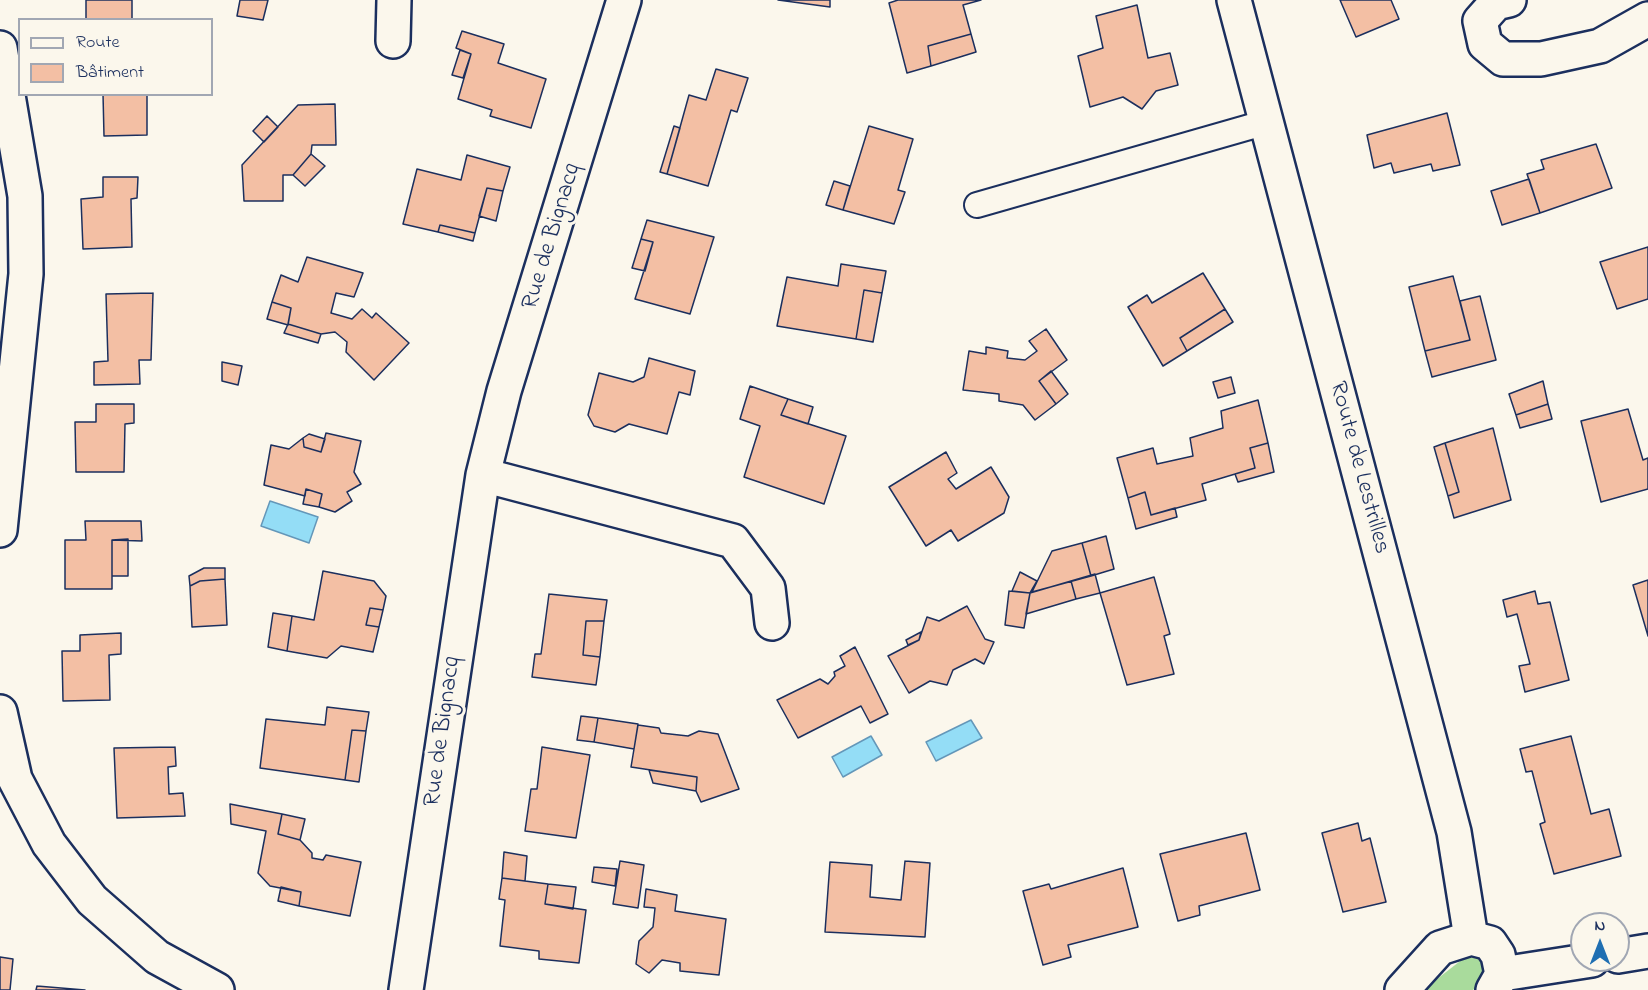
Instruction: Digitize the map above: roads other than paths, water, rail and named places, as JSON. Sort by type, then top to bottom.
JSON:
[{"type":"street","points":[[393,40],[394,0]]},
{"type":"street","name":"Rue de Bignacq","points":[[406,990],[483,475],[504,391],[624,0]]},
{"type":"street","name":"Route de Lestrilles","points":[[1234,0],[1454,832],[1472,938]]},
{"type":"street","points":[[1509,0],[1496,3],[1479,21],[1485,44],[1503,60],[1541,59],[1599,46],[1648,19]]},
{"type":"street","points":[[1630,0],[1648,4]]},
{"type":"street","points":[[0,48],[25,196],[26,274],[0,530]]},
{"type":"street","points":[[483,475],[734,541],[768,588],[772,623]]},
{"type":"street","points":[[0,712],[15,779],[49,844],[84,891],[157,957],[217,990]]},
{"type":"street","points":[[1402,990],[1440,948],[1472,938],[1490,943],[1498,955],[1498,982],[1570,965]]},
{"type":"street","points":[[1630,954],[1648,951]]},
{"type":"lane","points":[[977,205],[1267,122]]},
{"type":"water","points":[[270,501],[318,517],[309,543],[261,526]]},
{"type":"water","points":[[971,720],[982,738],[936,761],[926,742]]},
{"type":"water","points":[[871,736],[882,755],[843,777],[832,757]]}]
